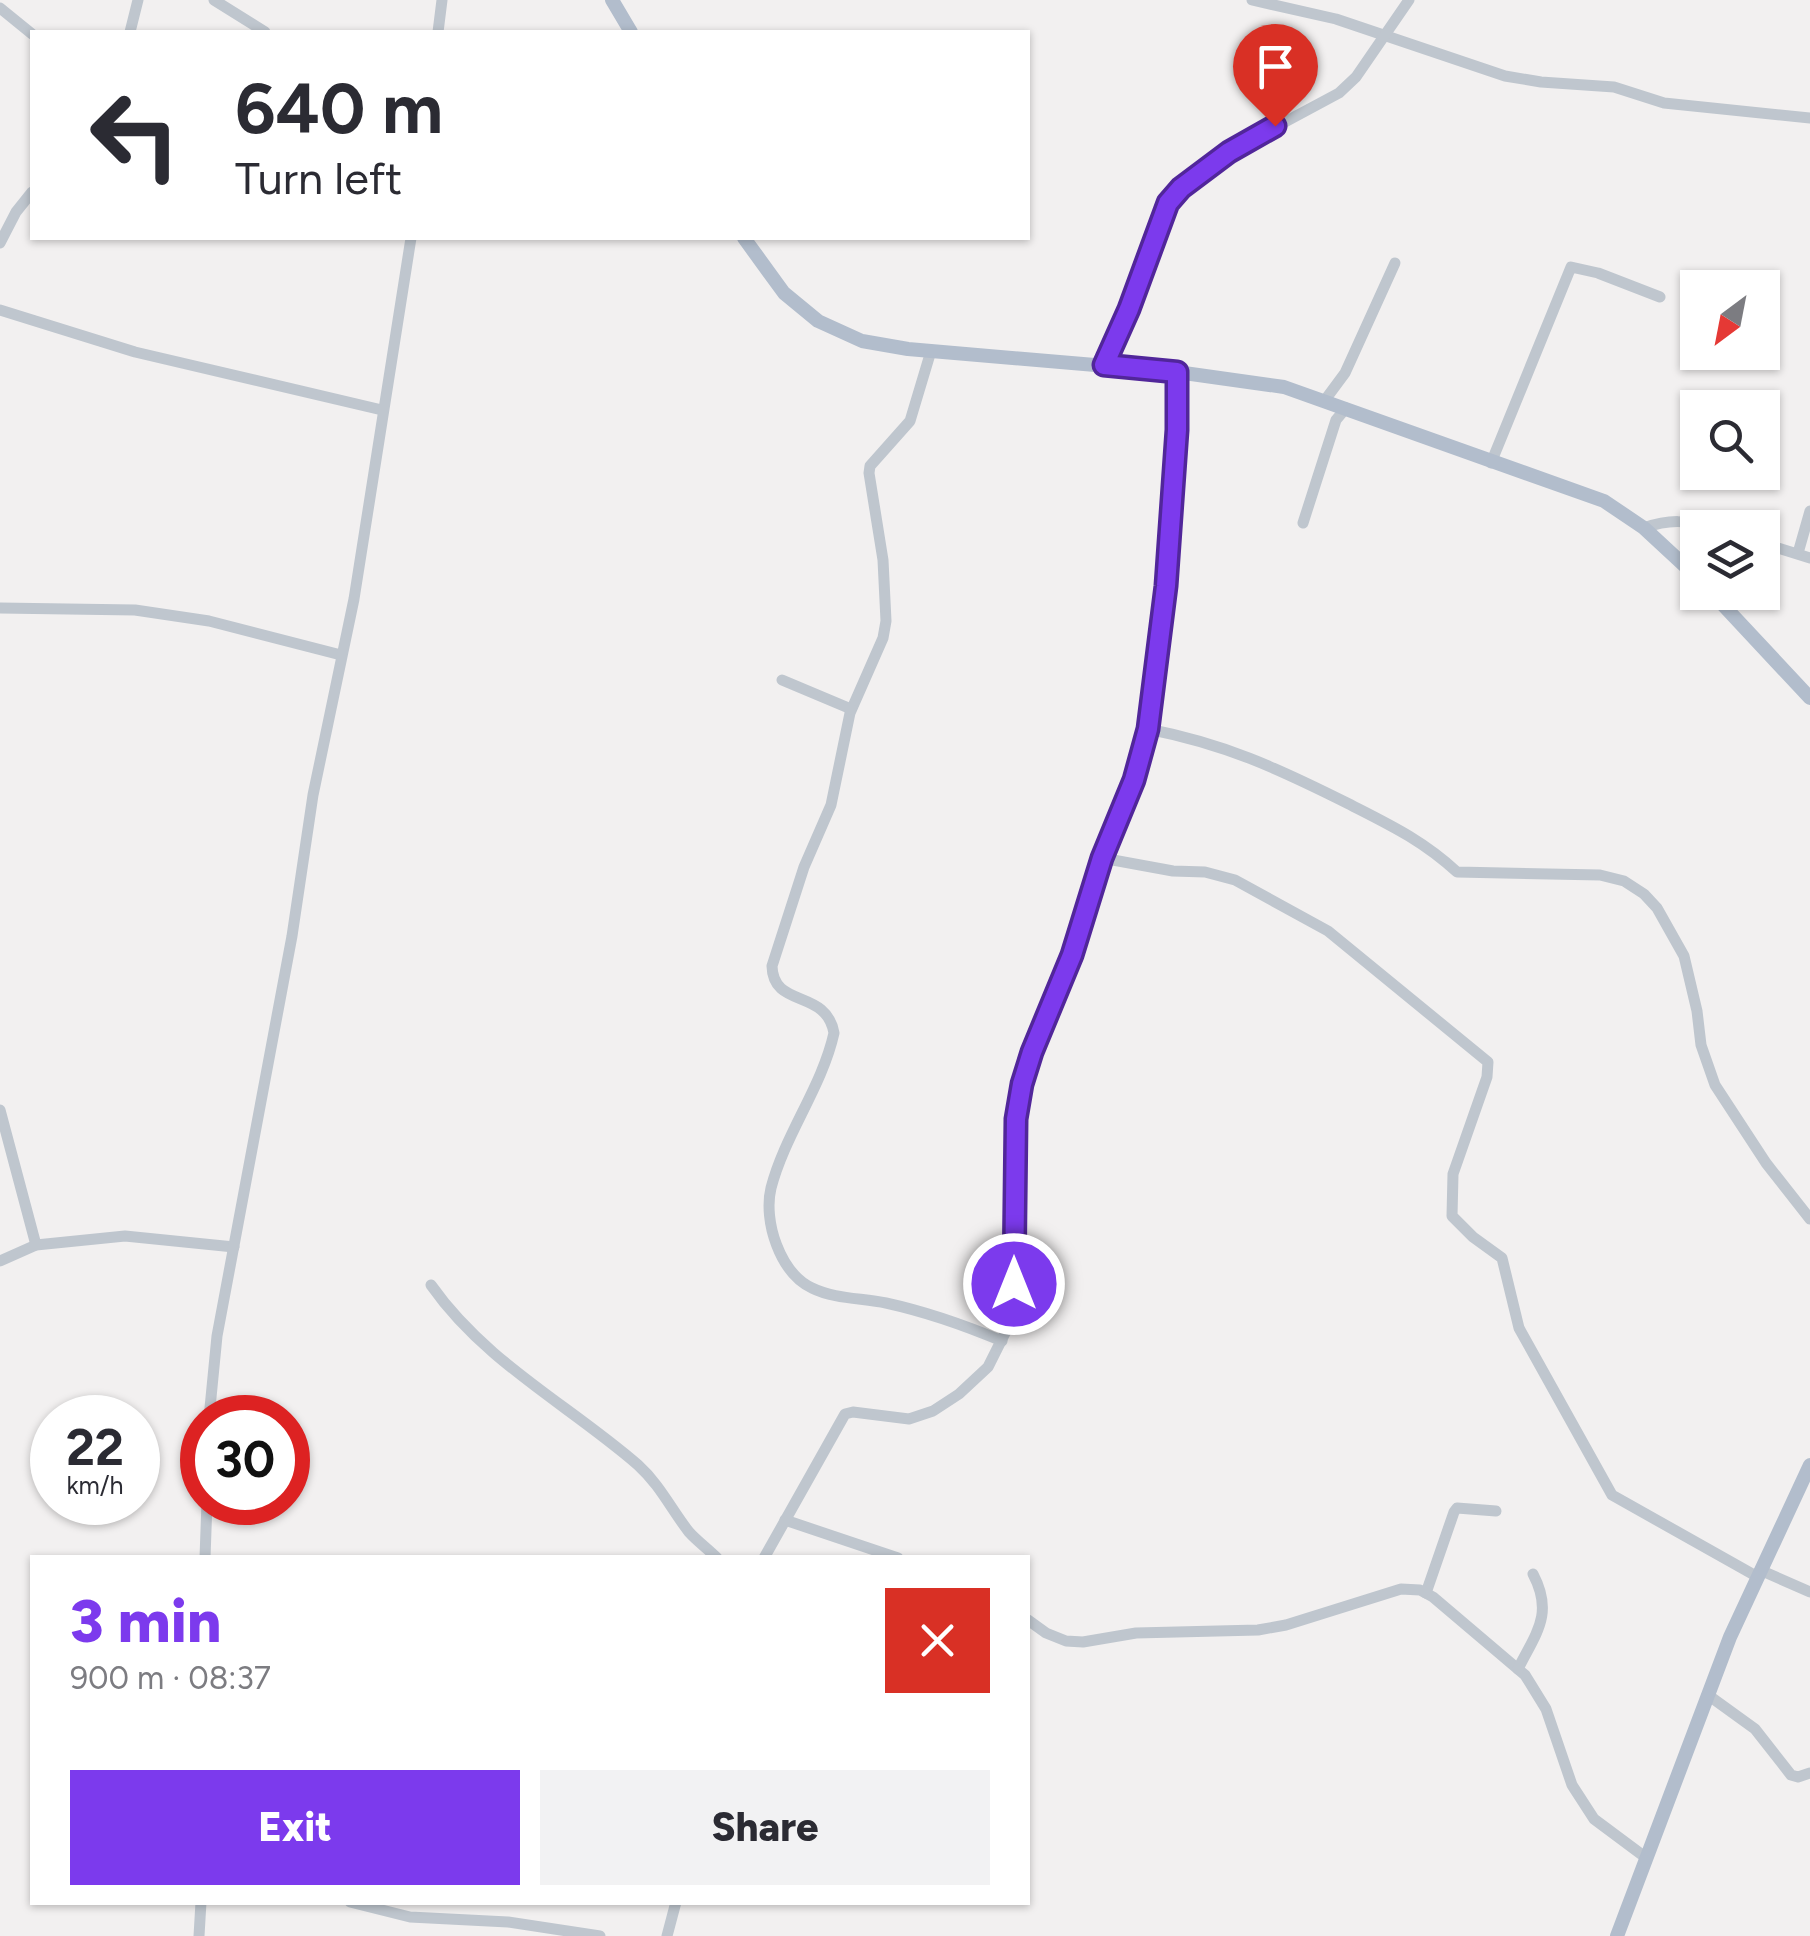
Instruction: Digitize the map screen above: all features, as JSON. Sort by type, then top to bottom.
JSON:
[{"type":"main road","points":[[612,0],[630,30]]},
{"type":"main road","points":[[745,240],[784,293],[818,321],[862,340],[931,351],[1177,372],[1284,387],[1604,501],[1644,528],[1680,561]]},
{"type":"main road","points":[[1729,610],[1810,698]]},
{"type":"main road","points":[[1617,1936],[1708,1695],[1758,1573],[1810,1465]]},
{"type":"street","points":[[130,30],[138,0]]},
{"type":"street","points":[[214,0],[261,30]]},
{"type":"street","points":[[438,30],[442,0]]},
{"type":"street","points":[[1252,0],[1302,10],[1468,64],[1541,82],[1614,87],[1664,104],[1810,118]]},
{"type":"street","points":[[1104,365],[1168,203],[1181,188],[1229,152],[1339,92],[1356,76],[1409,0]]},
{"type":"street","points":[[0,8],[30,32]]},
{"type":"street","points":[[0,243],[30,194]]},
{"type":"street","points":[[212,1395],[214,1357],[292,936],[313,795],[354,599],[411,240]]},
{"type":"street","points":[[1325,400],[1344,373],[1395,263]]},
{"type":"street","points":[[1491,463],[1571,267],[1660,297]]},
{"type":"street","points":[[0,310],[151,356],[382,410]]},
{"type":"street","points":[[931,351],[910,421],[877,456],[869,473],[883,560],[886,621],[874,662],[852,709],[828,816],[804,867],[772,966],[775,982],[781,989],[820,1006],[828,1013],[834,1032],[771,1188],[768,1209],[770,1228],[787,1263],[809,1287],[911,1308],[953,1320],[1002,1341]]},
{"type":"street","points":[[766,1555],[845,1414],[909,1419],[933,1411],[988,1367],[1002,1341],[1014,1284],[1016,1119],[1022,1084],[1072,955],[1148,729],[1166,586],[1177,372]]},
{"type":"street","points":[[1303,522],[1336,420],[1346,408]]},
{"type":"street","points":[[1804,555],[1810,511]]},
{"type":"street","points":[[1644,528],[1666,520],[1680,521]]},
{"type":"street","points":[[0,608],[135,610],[208,621],[342,655]]},
{"type":"street","points":[[782,680],[852,709]]},
{"type":"street","points":[[1148,729],[1189,737],[1271,764],[1426,844],[1457,872],[1600,875],[1624,881],[1644,894],[1657,908],[1684,956],[1698,1012],[1700,1044],[1715,1084],[1774,1174],[1810,1219]]},
{"type":"street","points":[[1102,858],[1235,880],[1328,931],[1483,1057],[1488,1069],[1453,1174],[1452,1216],[1502,1258],[1518,1328],[1612,1495],[1758,1573],[1810,1592]]},
{"type":"street","points":[[0,1110],[36,1245]]},
{"type":"street","points":[[0,1261],[36,1245],[125,1236],[234,1247]]},
{"type":"street","points":[[432,1286],[452,1315],[483,1345],[569,1408],[648,1475],[689,1532],[714,1555]]},
{"type":"street","points":[[1426,1593],[1457,1508],[1496,1511]]},
{"type":"street","points":[[784,1520],[889,1555]]},
{"type":"street","points":[[205,1555],[206,1525]]},
{"type":"street","points":[[1518,1669],[1540,1626],[1545,1604],[1533,1574]]},
{"type":"street","points":[[1030,1622],[1046,1634],[1083,1642],[1136,1634],[1258,1630],[1401,1589],[1426,1593],[1518,1669],[1537,1690],[1572,1785],[1594,1818],[1646,1857]]},
{"type":"street","points":[[1708,1695],[1754,1729],[1791,1775],[1810,1773]]},
{"type":"street","points":[[198,1936],[201,1905]]},
{"type":"street","points":[[361,1905],[410,1918],[508,1922],[600,1936]]},
{"type":"street","points":[[667,1936],[675,1905]]},
{"type":"route","points":[[1014,1284],[1016,1119],[1022,1084],[1072,955],[1102,858],[1134,780],[1148,729],[1166,586],[1176,452],[1177,372],[1104,365],[1168,203],[1181,188],[1229,152],[1275,126]]}]
